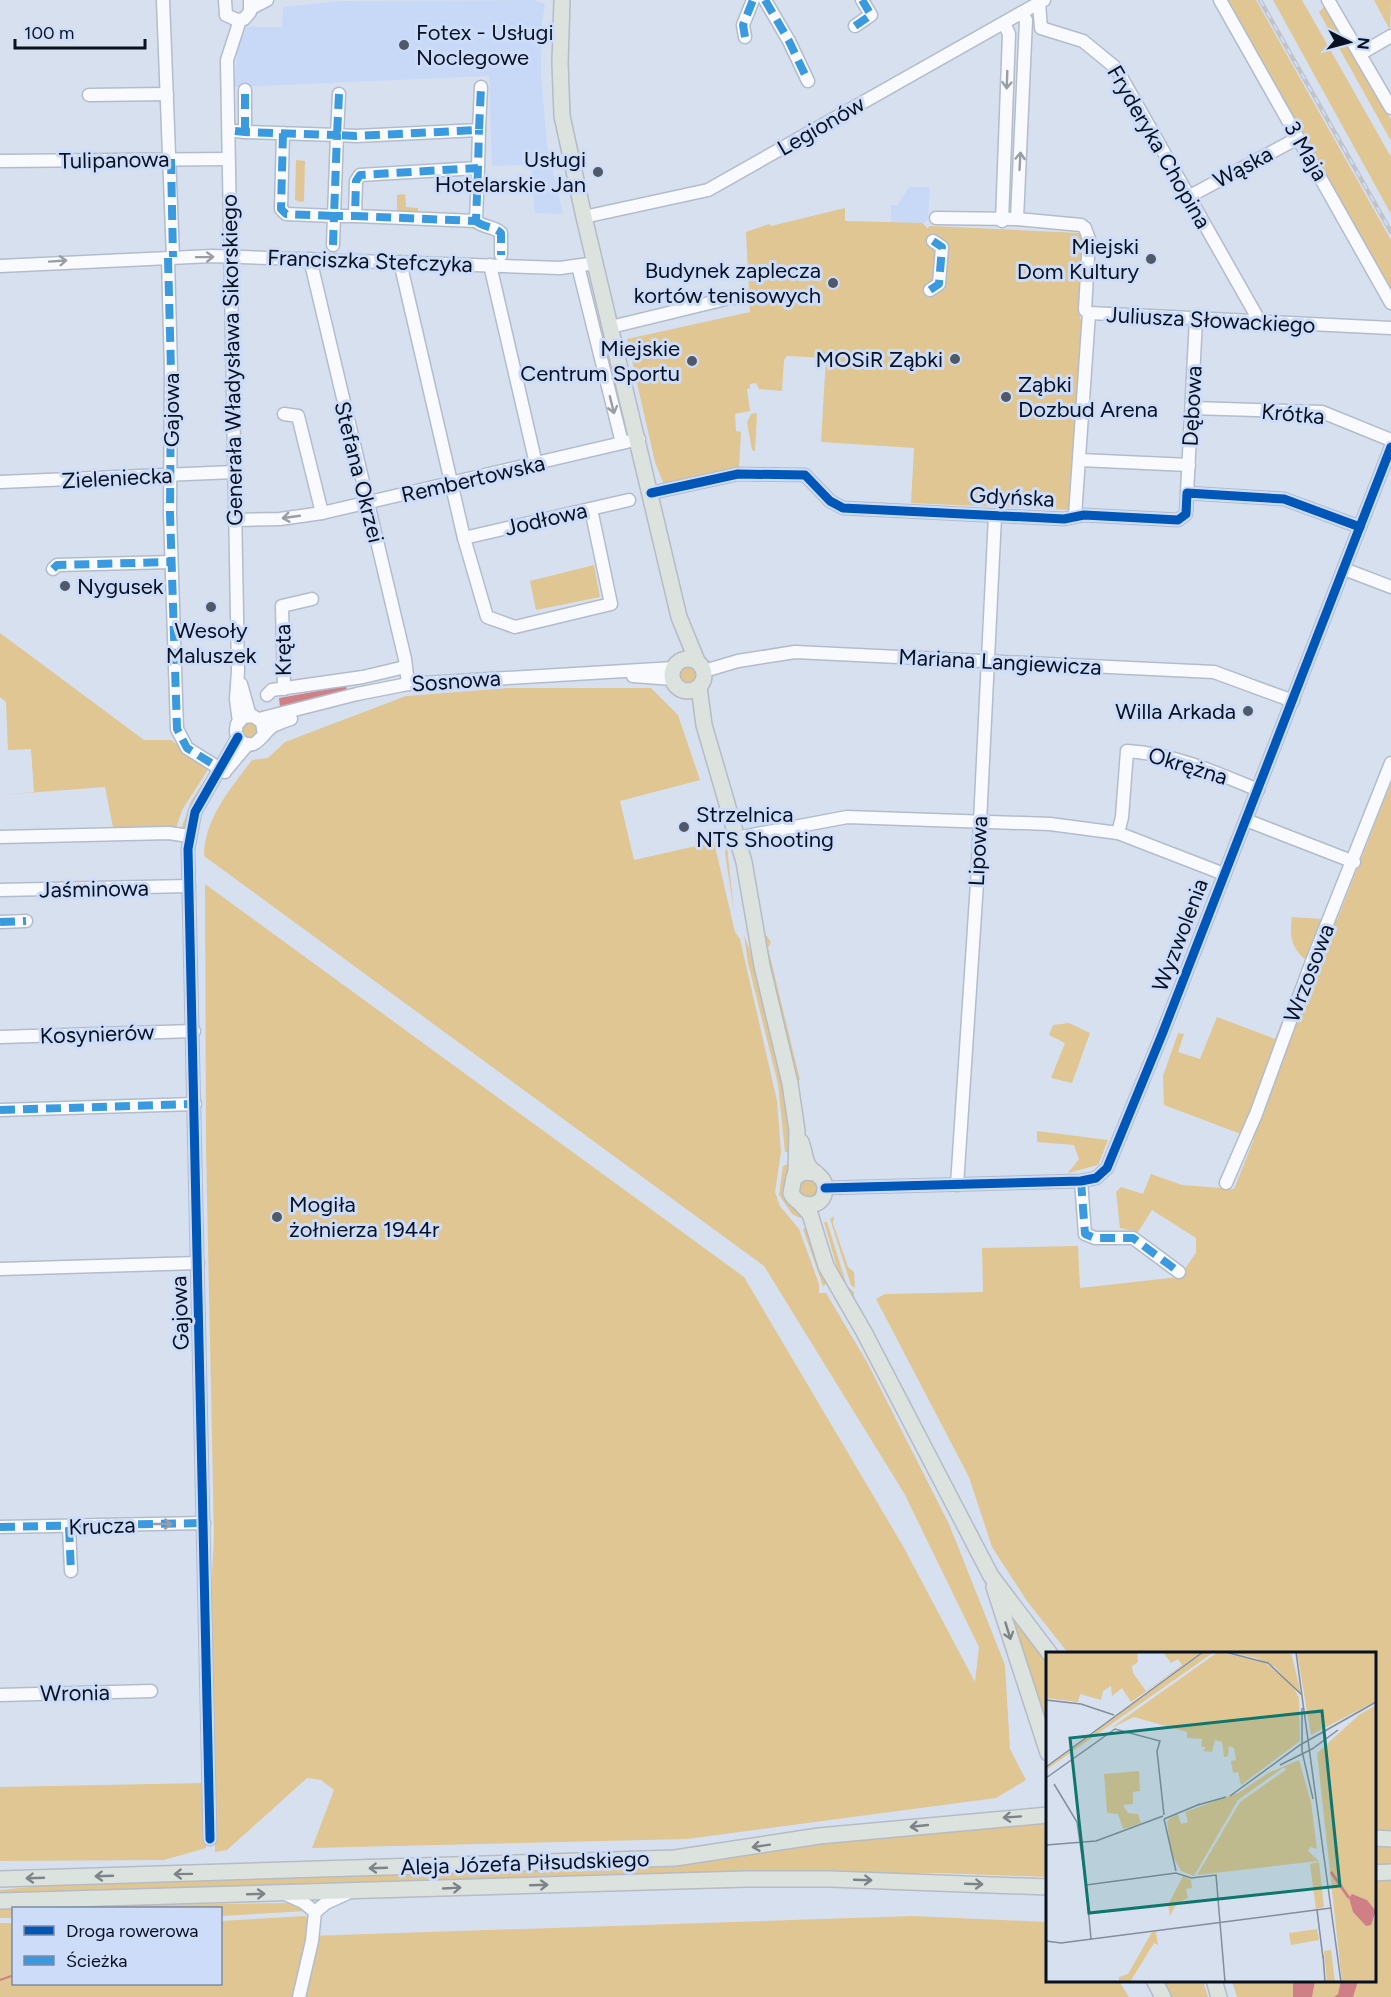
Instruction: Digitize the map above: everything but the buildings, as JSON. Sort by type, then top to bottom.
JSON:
[{"type":"main road","points":[[562,0],[560,63],[562,116],[680,617],[701,666],[703,681],[699,687],[691,691],[677,674]]},
{"type":"main road","points":[[680,617],[677,674],[704,725]]},
{"type":"main road","points":[[677,674],[688,659],[701,666]]},
{"type":"main road","points":[[699,687],[704,725],[736,838],[736,863],[750,932],[762,966],[789,1075],[797,1131],[808,1165],[823,1181],[819,1212],[838,1284]]},
{"type":"main road","points":[[797,1131],[791,1193],[810,1214],[823,1257],[991,1576],[1049,1652]]},
{"type":"main road","points":[[794,1178],[806,1171],[816,1173]]},
{"type":"main road","points":[[801,1204],[810,1205],[822,1195]]},
{"type":"main road","points":[[991,1576],[1046,1750]]},
{"type":"main road","name":"Aleja Józefa Piłsudskiego","points":[[0,1879],[675,1858],[819,1836],[1046,1815]]},
{"type":"main road","points":[[1376,1838],[1391,1839]]},
{"type":"main road","points":[[1376,1873],[1391,1872]]},
{"type":"main road","name":"Aleja Józefa Piłsudskiego","points":[[0,1902],[746,1879],[830,1879],[1046,1888]]},
{"type":"main road","points":[[1155,1982],[1163,1997]]},
{"type":"main road","points":[[1215,1982],[1219,1997]]},
{"type":"street","name":"Gajowa","points":[[164,0],[168,154],[171,159],[171,562],[177,729],[188,748],[222,770]]},
{"type":"street","points":[[224,0],[224,9],[234,18],[248,16],[250,4],[267,0]]},
{"type":"street","points":[[745,37],[743,25],[753,0]]},
{"type":"street","points":[[765,0],[789,41],[808,81]]},
{"type":"street","points":[[855,26],[872,14],[862,0]]},
{"type":"street","name":"3 Maja","points":[[1220,0],[1391,303]]},
{"type":"street","points":[[1328,0],[1391,108]]},
{"type":"street","name":"Legionów","points":[[584,217],[708,190],[1041,2]]},
{"type":"street","name":"Fryderyka Chopina","points":[[1041,2],[1041,28],[1083,41],[1116,68],[1260,322]]},
{"type":"street","points":[[1017,219],[1026,20],[1022,13]]},
{"type":"street","name":"Generała Władysława Sikorskiego","points":[[234,18],[228,50],[228,159],[238,671],[236,699],[249,719]]},
{"type":"street","points":[[1002,221],[1009,34],[1004,23]]},
{"type":"street","points":[[1360,54],[1391,36]]},
{"type":"street","points":[[476,221],[481,87]]},
{"type":"street","points":[[245,90],[240,131],[337,135],[479,130]]},
{"type":"street","points":[[333,244],[339,93]]},
{"type":"street","points":[[89,95],[167,94]]},
{"type":"street","points":[[283,133],[281,209],[286,214],[476,221],[484,227],[496,229],[501,233],[501,255]]},
{"type":"street","name":"Wąska","points":[[1188,197],[1298,138]]},
{"type":"street","name":"Tulipanowa","points":[[0,161],[228,159]]},
{"type":"street","points":[[355,216],[356,181],[360,176],[478,168]]},
{"type":"street","name":"Juliusza Słowackiego","points":[[936,218],[1002,221],[1017,219],[1076,223],[1085,228],[1089,239],[1085,310],[1089,314],[1391,328]]},
{"type":"street","points":[[930,290],[939,284],[942,247],[933,241]]},
{"type":"street","name":"Franciszka Stefczyka","points":[[0,266],[170,257],[490,265],[578,266],[596,263]]},
{"type":"street","name":"Stefana Okrzei","points":[[310,259],[408,684]]},
{"type":"street","points":[[400,262],[451,484],[484,613],[508,626],[515,627],[611,604],[591,509]]},
{"type":"street","points":[[490,265],[536,464]]},
{"type":"street","points":[[578,266],[622,443]]},
{"type":"street","points":[[611,327],[730,298],[750,297]]},
{"type":"street","points":[[1075,516],[1089,314]]},
{"type":"street","name":"Dębowa","points":[[1187,494],[1196,320]]},
{"type":"street","name":"Krótka","points":[[1192,408],[1322,412],[1391,440]]},
{"type":"street","points":[[284,414],[298,416],[322,513]]},
{"type":"street","name":"Rembertowska","points":[[235,520],[280,519],[367,504],[639,439]]},
{"type":"street","name":"Wyzwolenia","points":[[822,1195],[957,1185],[1081,1181],[1096,1178],[1107,1168],[1258,790],[1391,447]]},
{"type":"street","points":[[1080,460],[1189,465]]},
{"type":"street","name":"Zieleniecka","points":[[0,482],[234,472]]},
{"type":"street","name":"Gdyńska","points":[[651,493],[738,474],[805,475],[830,501],[843,508],[1064,519],[1075,516],[1178,519],[1186,514],[1187,494]]},
{"type":"street","points":[[1187,494],[1284,499],[1360,527]]},
{"type":"street","name":"Jodłowa","points":[[464,538],[629,500]]},
{"type":"street","name":"Lipowa","points":[[957,1185],[980,822],[995,516]]},
{"type":"street","points":[[53,569],[57,565],[171,562]]},
{"type":"street","points":[[1344,569],[1391,587]]},
{"type":"street","name":"Kręta","points":[[284,689],[282,606],[312,599]]},
{"type":"street","name":"Mariana Langiewicza","points":[[701,666],[795,652],[1214,672],[1293,701]]},
{"type":"street","name":"Sosnowa","points":[[267,695],[272,690],[405,667]]},
{"type":"street","name":"Sosnowa","points":[[249,719],[408,684],[609,670],[677,674]]},
{"type":"street","name":"Sosnowa","points":[[264,735],[272,727],[324,704]]},
{"type":"street","points":[[249,719],[263,725],[264,735],[258,742],[243,741],[236,728],[249,719]]},
{"type":"street","name":"Gajowa","points":[[210,1839],[189,836],[195,812],[243,741]]},
{"type":"street","name":"Okrężna","points":[[1118,833],[1122,818],[1127,751],[1150,752],[1190,763],[1258,790]]},
{"type":"street","name":"Wrzosowa","points":[[1226,1183],[1256,1114],[1311,964],[1354,862],[1391,763]]},
{"type":"street","points":[[736,838],[847,817],[1060,825],[1118,833],[1224,874]]},
{"type":"street","points":[[1246,820],[1354,862]]},
{"type":"street","points":[[0,837],[169,833],[189,836]]},
{"type":"street","name":"Jaśminowa","points":[[0,890],[189,886]]},
{"type":"street","points":[[0,922],[26,921]]},
{"type":"street","name":"Kosynierów","points":[[0,1037],[194,1031]]},
{"type":"street","points":[[0,1110],[195,1104]]},
{"type":"street","points":[[1081,1181],[1084,1234],[1095,1238],[1133,1238],[1179,1272]]},
{"type":"street","points":[[0,1269],[198,1263]]},
{"type":"street","name":"Krucza","points":[[0,1527],[204,1523]]},
{"type":"street","points":[[69,1527],[71,1571]]},
{"type":"street","name":"Wronia","points":[[0,1695],[151,1691]]},
{"type":"street","points":[[299,1997],[312,1941],[315,1912],[326,1903],[351,1891]]},
{"type":"street","points":[[283,1893],[303,1902],[315,1912]]},
{"type":"shaded area","points":[[534,0],[545,4],[542,22],[541,73],[547,146],[563,214],[535,213],[531,165],[492,166],[489,76],[234,87],[238,45],[247,27],[282,27],[283,7],[342,1]]},
{"type":"shaded area","points":[[1226,0],[1256,0],[1391,240],[1391,292]]},
{"type":"shaded area","points":[[1273,0],[1302,0],[1391,157],[1391,214]]},
{"type":"shaded area","points":[[1374,0],[1391,0],[1390,30]]},
{"type":"shaded area","points":[[1326,5],[1391,120],[1391,141],[1319,12]]},
{"type":"shaded area","points":[[296,160],[305,161],[304,201],[301,202],[295,200]]},
{"type":"shaded area","points":[[909,187],[930,187],[928,220],[919,225],[891,223],[891,205],[898,205]]},
{"type":"shaded area","points":[[405,194],[406,207],[418,208],[418,212],[397,211],[397,195]]},
{"type":"shaded area","name":"MOSiR Ząbki","points":[[845,208],[845,221],[923,223],[927,228],[931,226],[1080,233],[1084,245],[1080,317],[1081,322],[1084,322],[1071,510],[911,503],[914,448],[821,442],[826,358],[787,356],[784,360],[782,391],[759,389],[756,383],[750,384],[750,388],[747,389],[750,411],[735,414],[736,431],[741,432],[739,468],[664,485],[655,462],[627,339],[750,312],[746,232],[769,224],[771,226]]},
{"type":"shaded area","points":[[757,413],[755,451],[752,450],[747,422],[751,414]]},
{"type":"shaded area","points":[[594,565],[600,597],[536,610],[530,581]]},
{"type":"shaded area","points":[[0,633],[144,740],[171,740],[209,768],[182,810],[174,834],[114,832],[105,787],[0,795],[34,792],[31,749],[8,750],[6,702],[0,697]]},
{"type":"shaded area","points":[[688,666],[695,669],[698,676],[695,683],[688,686],[681,683],[678,676],[681,669]]},
{"type":"shaded area","points":[[346,686],[347,690],[280,707],[279,698]]},
{"type":"shaded area","points":[[508,688],[651,688],[678,715],[700,780],[620,801],[634,860],[714,842],[735,932],[740,939],[777,1101],[781,1152],[775,1192],[780,1206],[799,1229],[819,1284],[819,1293],[826,1293],[867,1362],[949,1524],[1005,1665],[1010,1749],[1026,1780],[996,1798],[687,1839],[312,1848],[334,1790],[321,1780],[307,1778],[227,1850],[215,1852],[211,1592],[214,1536],[206,1147],[205,884],[744,1277],[903,1546],[975,1682],[979,1647],[904,1493],[764,1266],[204,856],[209,829],[220,805],[252,760],[268,758],[285,742],[406,696]]},
{"type":"shaded area","points":[[250,722],[258,730],[250,738],[242,730]]},
{"type":"shaded area","points":[[212,770],[191,811],[185,830],[181,830],[191,801]]},
{"type":"shaded area","points":[[1391,783],[1391,1834],[1376,1833],[1376,1652],[1067,1652],[1027,1601],[992,1547],[969,1477],[876,1299],[885,1294],[983,1292],[982,1248],[1078,1246],[1080,1288],[1179,1277],[1196,1253],[1196,1238],[1152,1210],[1138,1232],[1120,1228],[1116,1192],[1121,1187],[1143,1194],[1151,1174],[1182,1185],[1234,1189],[1254,1139],[1164,1105],[1163,1076],[1178,1033],[1184,1034],[1178,1052],[1200,1059],[1217,1017],[1275,1039],[1306,960],[1297,951],[1292,941],[1292,917],[1337,920]]},
{"type":"shaded area","points":[[727,847],[734,912],[725,853]]},
{"type":"shaded area","points":[[744,935],[760,977],[783,1069],[793,1152],[785,1152],[778,1084],[748,963]]},
{"type":"shaded area","points":[[762,936],[767,936],[771,942],[768,948],[800,1080],[797,1081]]},
{"type":"shaded area","points":[[1069,1023],[1090,1033],[1072,1083],[1051,1078],[1065,1043],[1049,1035],[1053,1025]]},
{"type":"shaded area","points":[[1037,1131],[1108,1140],[1098,1165],[1068,1173],[1079,1159],[1074,1145],[1037,1142]]},
{"type":"shaded area","points":[[793,1162],[792,1171],[807,1217],[800,1218],[792,1214],[779,1195],[783,1166]]},
{"type":"shaded area","points":[[808,1178],[815,1181],[818,1188],[815,1195],[808,1198],[801,1195],[798,1188],[801,1181]]},
{"type":"shaded area","points":[[834,1216],[833,1223],[848,1267],[854,1272],[855,1288],[851,1285],[830,1219]]},
{"type":"shaded area","points":[[824,1222],[827,1222],[847,1286],[854,1292],[854,1302],[838,1271]]},
{"type":"shaded area","points":[[810,1226],[828,1283],[823,1286],[803,1229]]},
{"type":"shaded area","points":[[1012,1617],[1046,1662],[1046,1724]]},
{"type":"shaded area","points":[[204,1783],[206,1848],[164,1860],[0,1861],[0,1787]]},
{"type":"shaded area","points":[[1046,1823],[1046,1877],[939,1873],[0,1896],[0,1890],[70,1883],[680,1864],[821,1843]]},
{"type":"shaded area","points":[[1376,1845],[1391,1846],[1391,1866],[1376,1867]]},
{"type":"shaded area","points":[[1391,1876],[1391,1997],[1237,1997],[1232,1982],[1376,1982],[1376,1878]]},
{"type":"shaded area","points":[[287,1903],[295,1904],[306,1911],[222,1916],[222,1907],[12,1907],[12,1918],[0,1918],[0,1907]]},
{"type":"shaded area","points":[[305,1916],[309,1919],[309,1936],[913,1916],[1046,1922],[1046,1982],[1120,1982],[1129,1997],[0,1997],[0,1923],[12,1923],[12,1985],[222,1985],[222,1921]]},
{"type":"shaded area","points":[[1161,1982],[1203,1982],[1208,1997],[1169,1997]]},
{"type":"shaded area","points":[[1293,1982],[1315,1982],[1312,1997],[1293,1997]]},
{"type":"shaded area","points":[[1341,1982],[1358,1982],[1353,1997],[1334,1997],[1338,1994]]},
{"type":"waterway","points":[[0,1980],[12,1976]]},
{"type":"railway","points":[[1260,0],[1391,232]]},
{"type":"marked path","points":[[745,37],[743,25],[753,0]]},
{"type":"marked path","points":[[765,0],[789,41],[808,81]]},
{"type":"marked path","points":[[855,26],[871,15],[862,0]]},
{"type":"marked path","points":[[339,94],[337,135],[479,130],[481,87]]},
{"type":"marked path","points":[[245,90],[245,132]]},
{"type":"marked path","points":[[478,168],[476,221],[355,216],[356,181],[360,175],[478,168],[479,130]]},
{"type":"marked path","points":[[235,131],[337,135],[334,216],[286,214],[281,209],[283,133]]},
{"type":"marked path","points":[[171,159],[173,257]]},
{"type":"marked path","points":[[333,245],[334,216],[355,216]]},
{"type":"marked path","points":[[476,221],[501,233],[501,255]]},
{"type":"marked path","points":[[930,290],[939,284],[942,247],[933,241]]},
{"type":"marked path","points":[[168,258],[171,371],[170,513],[177,729],[187,748],[224,771]]},
{"type":"marked path","points":[[53,569],[57,565],[171,562]]},
{"type":"marked path","points":[[0,922],[26,921]]},
{"type":"marked path","points":[[0,1110],[195,1104]]},
{"type":"marked path","points":[[1081,1181],[1085,1234],[1095,1238],[1133,1238],[1179,1272]]},
{"type":"marked path","points":[[0,1527],[204,1523]]},
{"type":"marked path","points":[[69,1527],[71,1571]]},
{"type":"cycle path","points":[[825,1188],[1081,1181],[1096,1178],[1107,1168],[1163,1032],[1391,447]]},
{"type":"cycle path","points":[[651,493],[738,474],[805,475],[830,501],[843,508],[1064,519],[1084,515],[1178,520],[1186,514],[1187,493],[1284,499],[1360,527]]},
{"type":"cycle path","points":[[210,1839],[188,849],[195,812],[238,737]]},
{"type":"place","name":"Fotex - Usługi Noclegowe","points":[[404,45]]},
{"type":"place","name":"Usługi Hotelarskie Jan","points":[[598,172]]},
{"type":"place","name":"Miejski Dom Kultury","points":[[1151,259]]},
{"type":"place","name":"Budynek zaplecza kortów tenisowych","points":[[833,283]]},
{"type":"place","name":"MOSiR Ząbki","points":[[955,359]]},
{"type":"place","name":"Miejskie Centrum Sportu","points":[[692,361]]},
{"type":"place","name":"Ząbki Dozbud Arena","points":[[1006,397]]},
{"type":"place","name":"Nygusek","points":[[65,586]]},
{"type":"place","name":"Wesoły Maluszek","points":[[211,607]]},
{"type":"place","name":"Willa Arkada","points":[[1248,711]]},
{"type":"place","name":"Strzelnica NTS Shooting","points":[[684,827]]},
{"type":"place","name":"Mogiła żołnierza 1944r","points":[[277,1217]]}]
